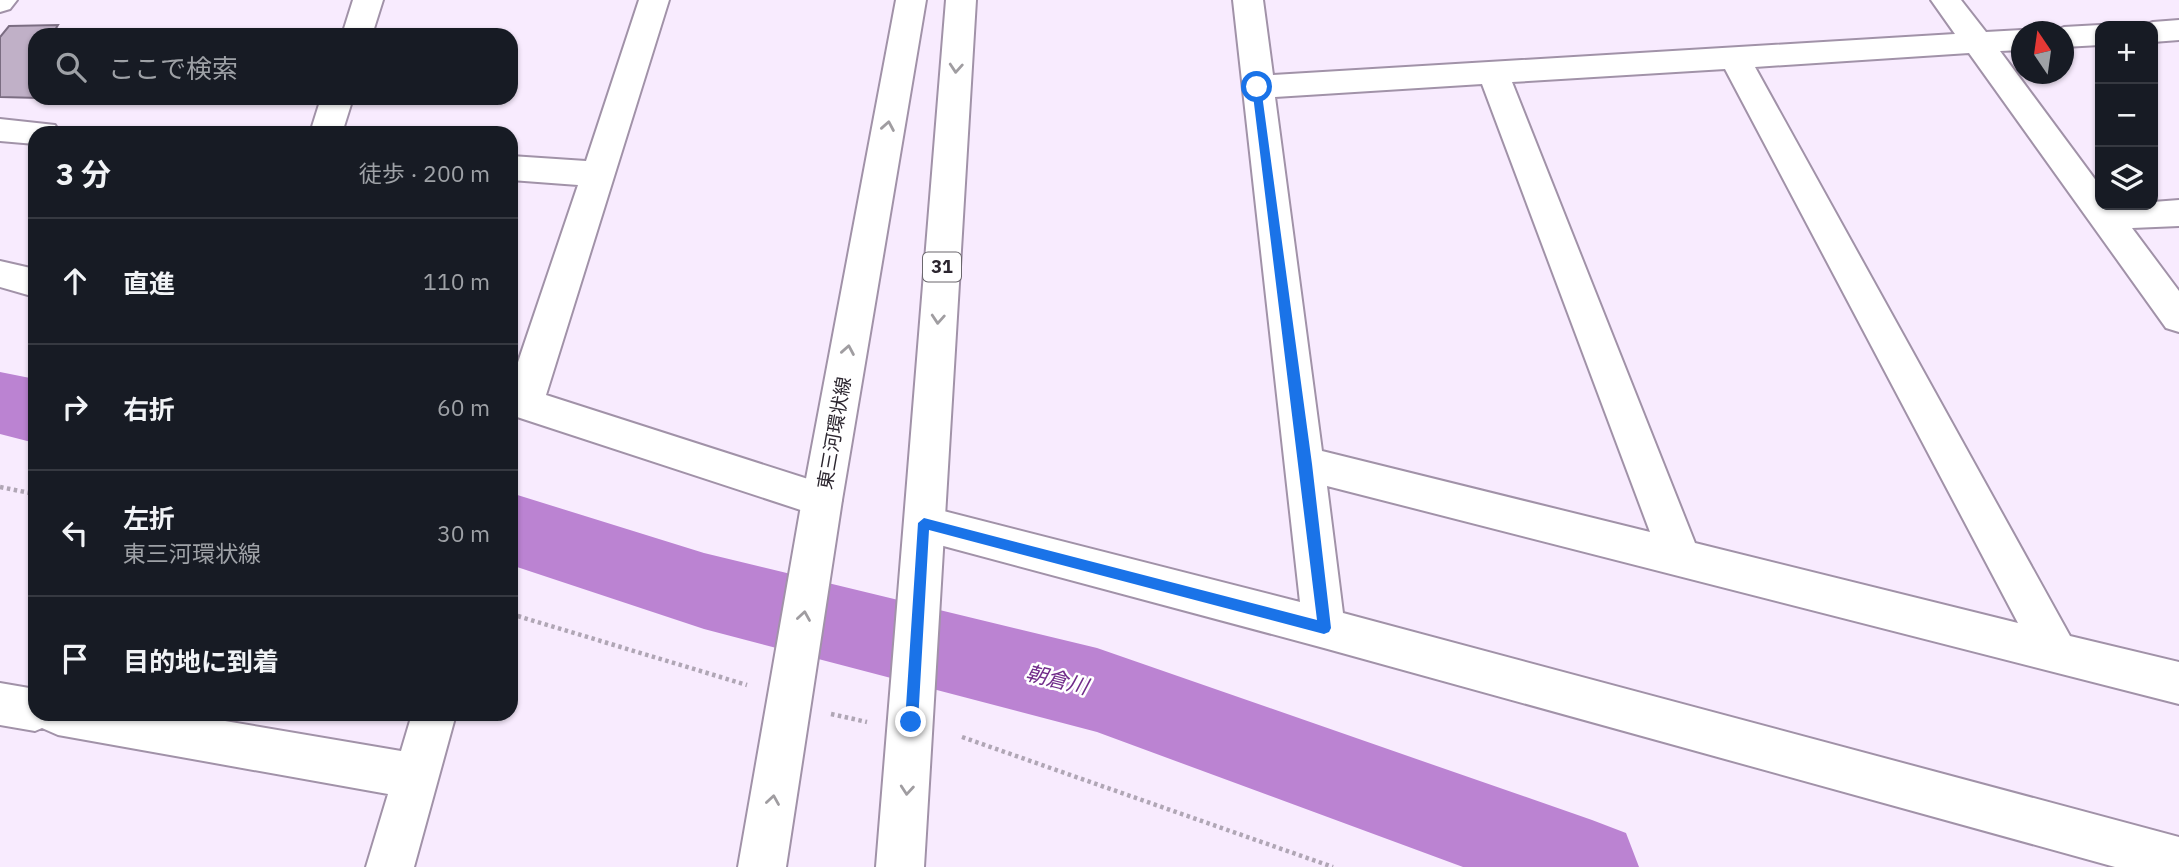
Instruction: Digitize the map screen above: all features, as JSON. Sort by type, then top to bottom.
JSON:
[{"type":"street","points":[[359,28],[368,0]]},
{"type":"street","points":[[654,0],[599,174],[518,400],[821,507]]},
{"type":"street","name":"東三河環状線","points":[[762,867],[788,694],[911,0]]},
{"type":"street","name":"31","points":[[900,867],[891,722],[923,529],[961,0]]},
{"type":"street","points":[[1248,0],[1324,628]]},
{"type":"street","points":[[1946,0],[2179,318]]},
{"type":"street","points":[[2158,32],[2179,30]]},
{"type":"street","points":[[2074,36],[2095,35]]},
{"type":"street","points":[[1257,87],[2011,40]]},
{"type":"street","points":[[1734,56],[2057,653]]},
{"type":"street","points":[[1493,72],[1681,559]]},
{"type":"street","points":[[328,126],[335,105]]},
{"type":"street","points":[[0,130],[28,132]]},
{"type":"street","points":[[518,168],[599,174]]},
{"type":"street","points":[[2105,217],[2179,213]]},
{"type":"street","points":[[0,274],[28,281]]},
{"type":"street","points":[[1306,464],[2179,683]]},
{"type":"street","points":[[923,529],[1324,628],[2179,861]]},
{"type":"street","points":[[0,704],[28,709]]},
{"type":"street","points":[[99,721],[417,776]]},
{"type":"street","points":[[390,867],[432,721]]},
{"type":"path","points":[[0,487],[28,493]]},
{"type":"path","points":[[518,616],[891,722]]},
{"type":"path","points":[[962,737],[1333,867]]},
{"type":"building","points":[[58,25],[56,28],[28,28],[28,98],[0,97],[0,37],[9,26]]},
{"type":"waterway","name":"朝倉川","points":[[0,403],[28,409]]},
{"type":"waterway","name":"朝倉川","points":[[518,531],[704,591],[1097,690],[1592,867]]},
{"type":"route","points":[[911,722],[924,523],[1324,628],[1306,464],[1257,87]]}]
